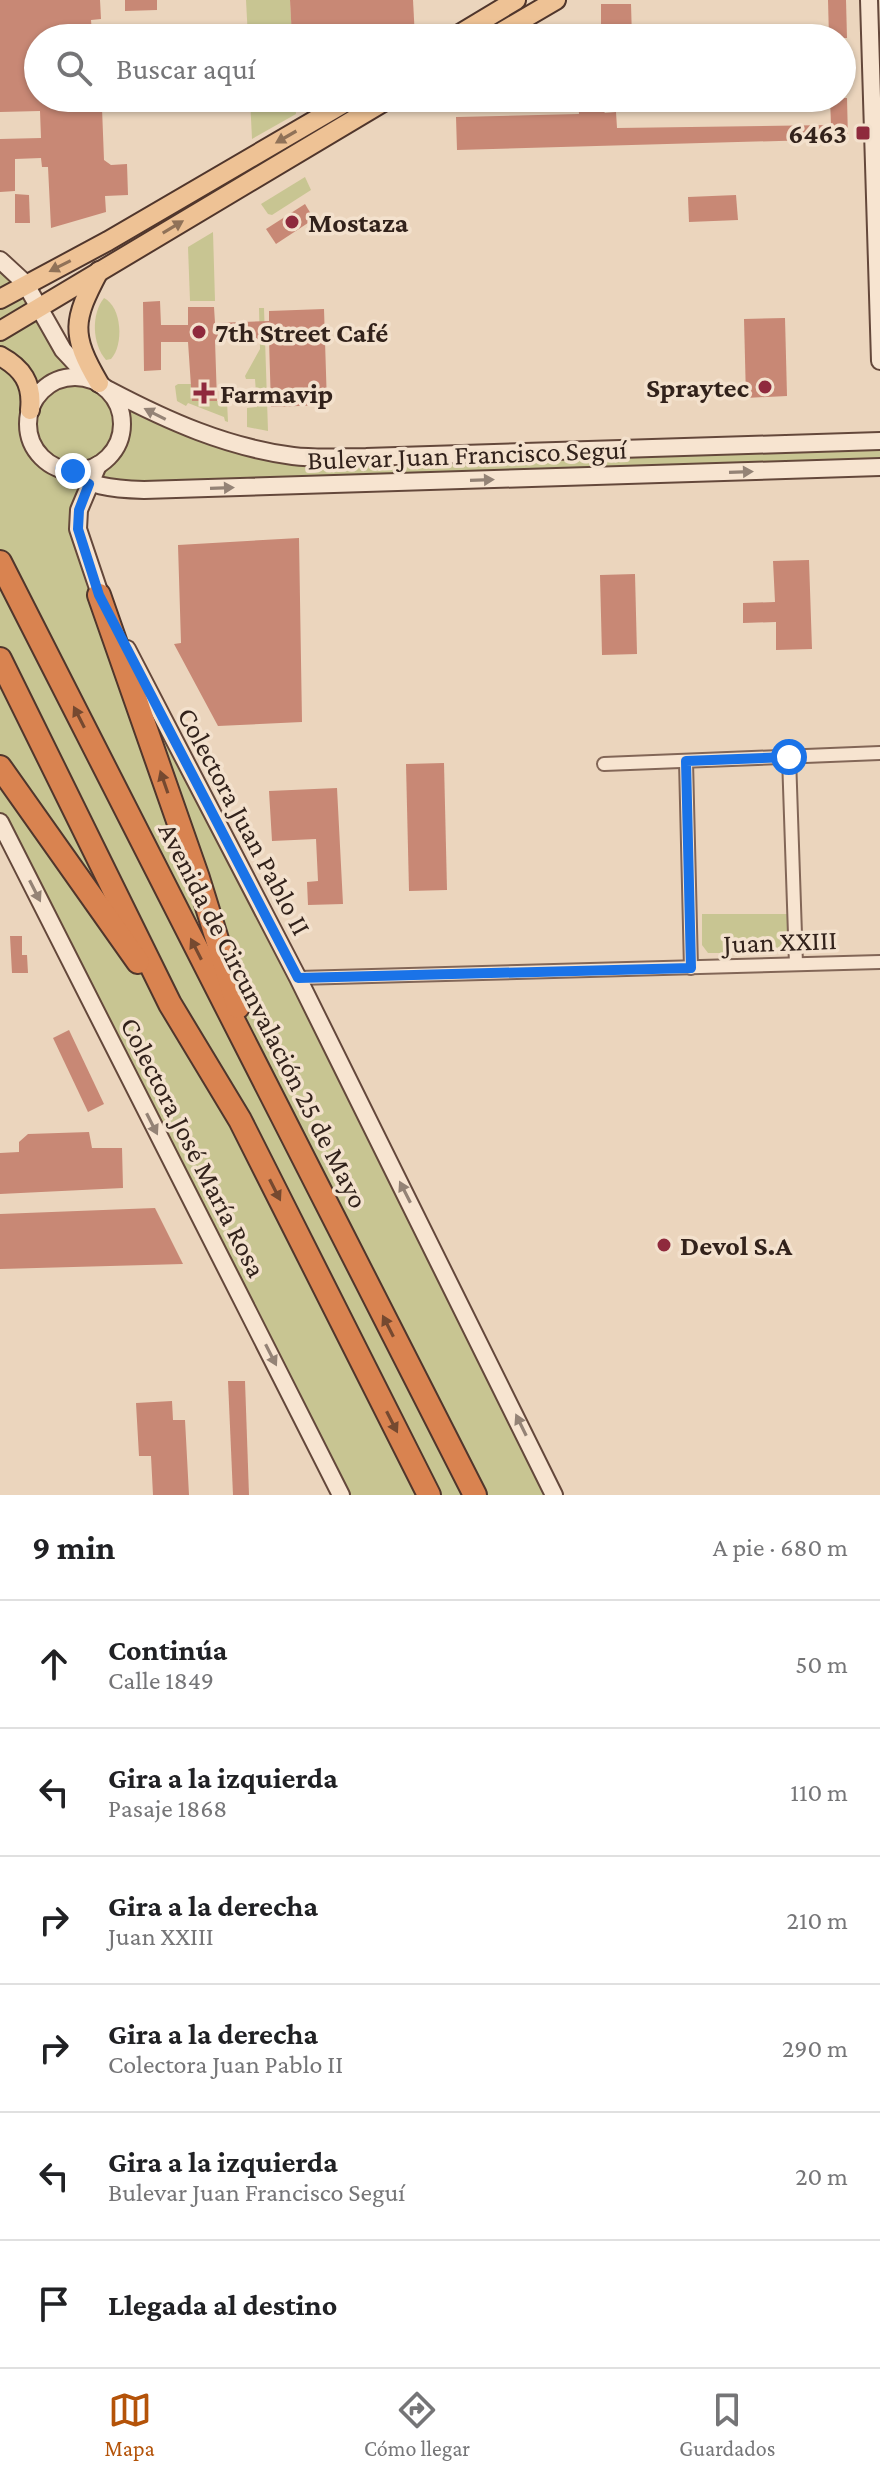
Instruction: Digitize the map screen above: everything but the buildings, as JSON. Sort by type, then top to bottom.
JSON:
[{"type":"highway","name":"Avenida de Circunvalación 25 de Mayo","points":[[0,562],[475,1495]]},
{"type":"highway","points":[[99,595],[198,878],[257,1069]]},
{"type":"highway","points":[[0,659],[170,1004],[240,1120],[429,1495]]},
{"type":"highway","points":[[0,767],[170,1004]]},
{"type":"main road","points":[[476,24],[516,0]]},
{"type":"main road","points":[[515,24],[556,0]]},
{"type":"main road","points":[[869,0],[876,148],[880,361]]},
{"type":"main road","points":[[0,299],[108,241],[329,112]]},
{"type":"main road","points":[[0,331],[366,112]]},
{"type":"main road","points":[[0,260],[25,283],[63,350],[120,408],[122,429],[114,450],[98,465],[86,470],[60,469],[49,464],[33,445],[28,422],[31,393],[28,382],[16,365],[0,356]]},
{"type":"main road","points":[[99,271],[83,304],[77,339],[99,384]]},
{"type":"main road","points":[[30,410],[34,400],[49,384],[69,377],[99,384]]},
{"type":"main road","name":"Bulevar Juan Francisco Seguí","points":[[99,384],[167,420],[208,436],[296,457],[880,441]]},
{"type":"main road","name":"Colectora Juan Pablo II","points":[[98,465],[79,510],[78,529],[99,595],[298,978],[554,1495]]},
{"type":"main road","name":"Bulevar Juan Francisco Seguí","points":[[60,469],[105,489],[144,490],[880,467]]},
{"type":"main road","name":"Colectora José María Rosa","points":[[0,822],[341,1495]]},
{"type":"street","points":[[604,764],[880,753]]},
{"type":"street","points":[[789,757],[796,964]]},
{"type":"street","points":[[686,761],[691,968]]},
{"type":"street","name":"Juan XXIII","points":[[298,978],[880,962]]},
{"type":"shaded area","points":[[246,0],[290,0],[291,24],[247,24]]},
{"type":"shaded area","points":[[251,112],[296,112],[296,114],[252,139]]},
{"type":"shaded area","points":[[305,177],[311,190],[272,215],[268,214],[261,204]]},
{"type":"shaded area","points":[[213,232],[215,301],[190,301],[188,247]]},
{"type":"shaded area","points":[[0,260],[77,367],[167,420],[296,457],[880,441],[880,467],[89,484],[79,510],[99,596],[554,1495],[341,1495],[0,822]]},
{"type":"shaded area","points":[[104,298],[115,309],[119,327],[115,353],[106,360],[98,346],[95,329],[97,312]]},
{"type":"shaded area","points":[[259,308],[264,308],[268,431],[247,427],[247,408],[257,407],[255,379],[246,379],[245,376],[260,349]]},
{"type":"shaded area","points":[[191,384],[192,401],[227,401],[228,422],[224,417],[177,401],[175,386]]},
{"type":"shaded area","points":[[702,914],[788,914],[789,943],[778,953],[708,953],[702,945]]},
{"type":"place","name":"6463","points":[[863,133]]},
{"type":"place","name":"Mostaza","points":[[292,222]]},
{"type":"place","name":"7th Street Café","points":[[199,332]]},
{"type":"place","name":"Spraytec","points":[[765,387]]},
{"type":"place","name":"Farmavip","points":[[204,393]]},
{"type":"place","name":"Devol S.A","points":[[664,1245]]},
{"type":"route","points":[[73,471],[60,469],[89,484],[79,510],[78,529],[99,595],[298,978],[691,968],[686,761],[789,757]]}]
